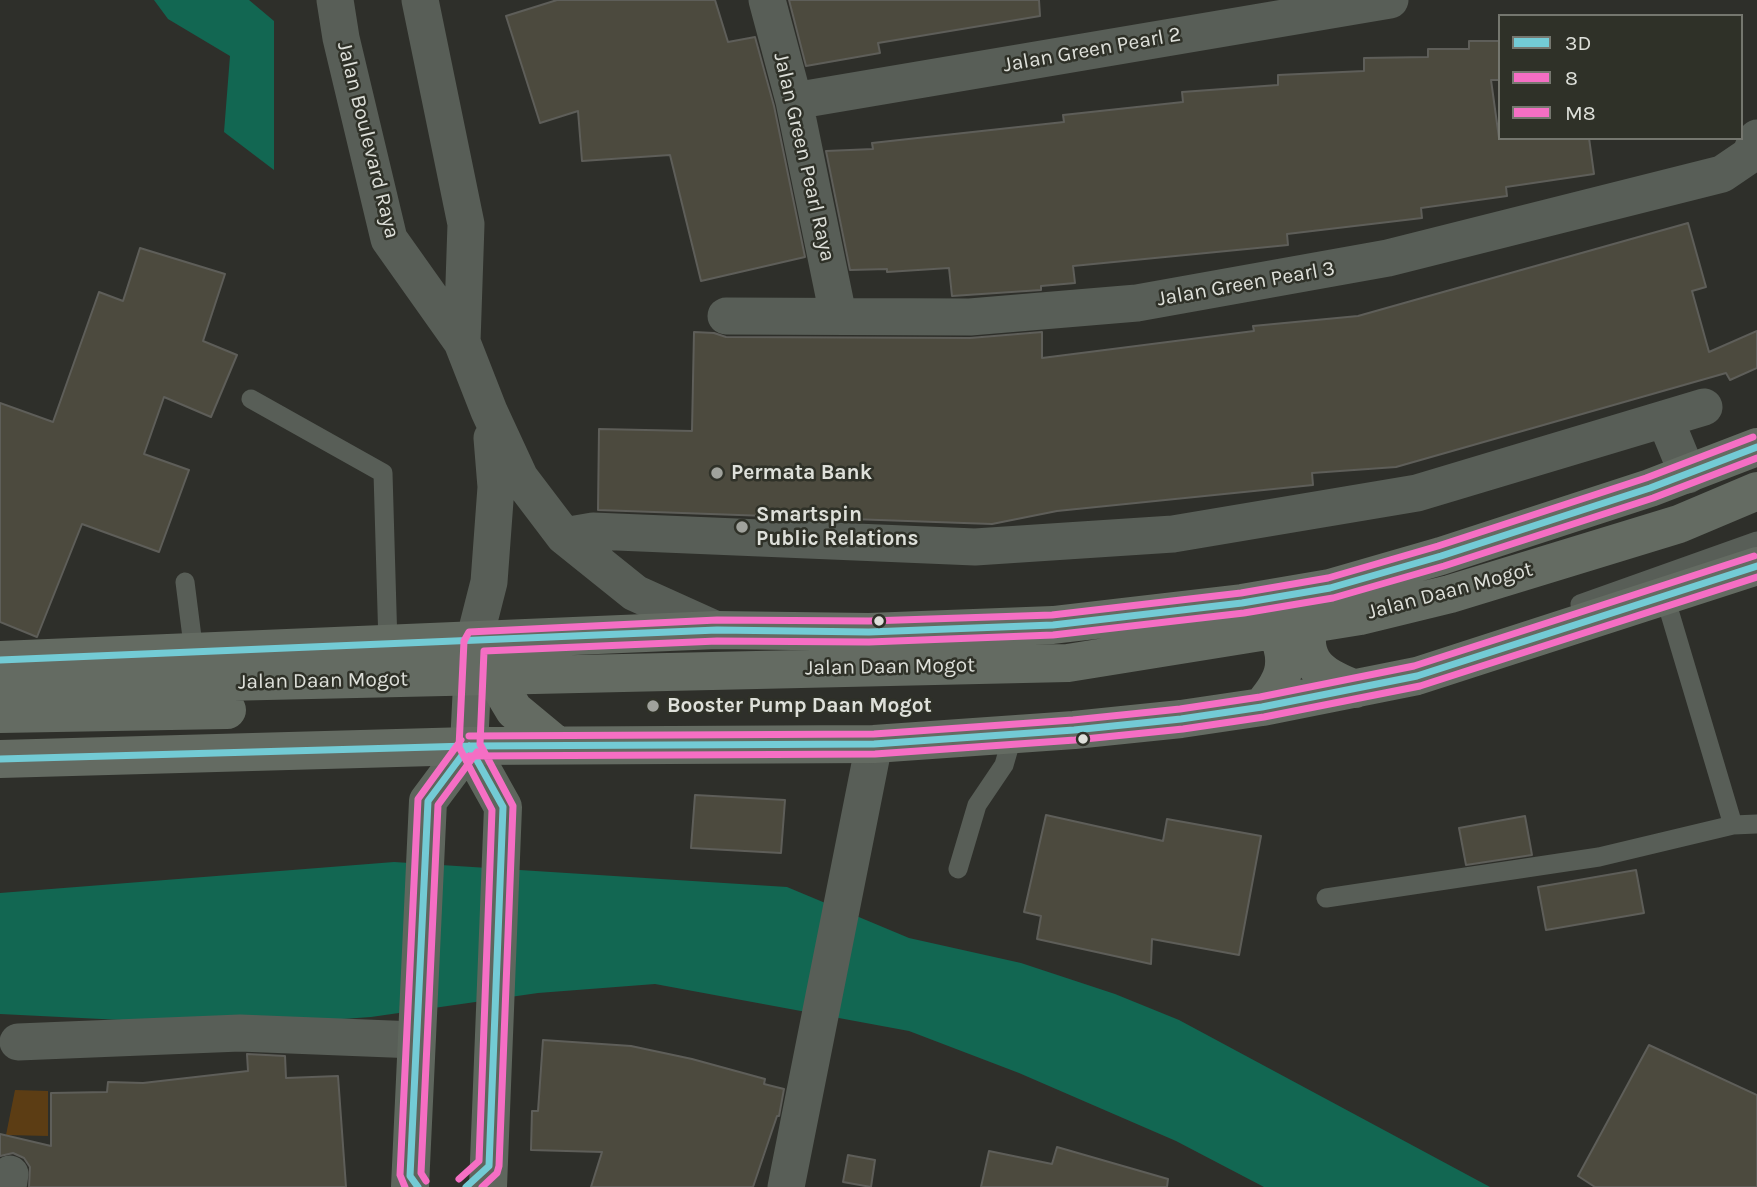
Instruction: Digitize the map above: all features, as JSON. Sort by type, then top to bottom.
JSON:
[{"type":"highway","name":"Jalan Daan Mogot","points":[[0,660],[717,630],[869,632],[1053,625],[1242,603],[1331,588],[1441,556],[1688,475],[1757,447]]},
{"type":"highway","name":"Jalan Daan Mogot","points":[[0,687],[1068,663],[1360,616],[1437,597],[1679,524],[1757,491]]},
{"type":"highway","name":"Jalan Daan Mogot","points":[[0,714],[107,713],[1069,683],[1354,643],[1474,611],[1695,543],[1757,517]]},
{"type":"highway","points":[[0,759],[555,744],[874,744],[1181,719],[1262,707],[1418,676],[1757,566]]},
{"type":"highway","points":[[1331,588],[1316,605],[1310,617],[1307,636],[1309,650],[1313,662],[1323,671],[1335,681],[1355,689]]},
{"type":"highway","points":[[1242,603],[1265,618],[1280,636],[1283,648],[1284,665],[1279,683],[1262,707]]},
{"type":"highway","points":[[474,641],[501,692],[514,710],[555,744]]},
{"type":"main road","points":[[474,641],[469,746],[503,807],[494,1030],[481,1180]]},
{"type":"main road","points":[[413,1183],[416,1032],[428,801],[469,746]]},
{"type":"street","name":"Jalan Boulevard Raya","points":[[335,0],[347,64],[389,239],[462,342],[489,411],[520,478],[564,536],[635,593],[717,630]]},
{"type":"street","name":"Jalan Boulevard Raya","points":[[421,0],[466,223],[462,342]]},
{"type":"street","name":"Jalan Green Pearl Raya","points":[[766,0],[794,101],[838,315]]},
{"type":"street","name":"Jalan Green Pearl 2","points":[[794,101],[1390,0]]},
{"type":"street","name":"Jalan Green Pearl 3","points":[[726,316],[970,317],[1150,301],[1388,258],[1722,174],[1753,147]]},
{"type":"street","points":[[564,536],[593,531],[975,547],[1173,534],[1417,493],[1704,407]]},
{"type":"street","name":"Jalan Boulevard Raya","points":[[474,641],[489,582],[495,501],[489,411]]},
{"type":"street","points":[[1665,419],[1688,475]]},
{"type":"street","points":[[786,1187],[874,744]]},
{"type":"street","points":[[18,1042],[240,1033],[416,1032]]},
{"type":"lane","points":[[251,399],[383,473],[389,606],[388,645]]},
{"type":"lane","points":[[1486,655],[1556,612],[1757,541]]},
{"type":"lane","points":[[185,582],[194,653]]},
{"type":"lane","points":[[1665,597],[1733,825]]},
{"type":"lane","points":[[958,869],[977,805],[1004,765],[1013,734]]},
{"type":"lane","points":[[1326,898],[1599,857],[1733,825],[1757,824]]},
{"type":"shaded area","points":[[154,0],[249,0],[274,21],[274,170],[224,132],[230,56],[168,19]]},
{"type":"shaded area","points":[[394,862],[787,887],[909,938],[1021,963],[1115,994],[1179,1020],[1490,1187],[1264,1187],[1176,1141],[1019,1073],[909,1031],[655,984],[538,993],[371,1017],[243,1026],[0,1014],[0,893]]},
{"type":"shaded area","points":[[15,1090],[48,1091],[48,1136],[6,1135]]},
{"type":"building","points":[[557,0],[715,0],[728,42],[755,37],[774,106],[805,257],[701,281],[670,155],[582,161],[578,111],[540,123],[506,16]]},
{"type":"building","points":[[789,0],[1039,0],[1040,16],[878,43],[880,53],[806,66]]},
{"type":"building","points":[[1469,41],[1498,41],[1498,80],[1491,80],[1498,140],[1589,140],[1594,174],[1506,187],[1507,196],[1421,208],[1422,218],[1287,234],[1288,245],[1073,266],[1075,283],[1041,286],[1041,290],[952,296],[949,268],[887,272],[887,269],[850,270],[826,151],[873,149],[872,143],[1064,122],[1063,115],[1183,102],[1182,92],[1278,85],[1278,75],[1364,71],[1364,58],[1428,57],[1428,49],[1469,49]]},
{"type":"building","points":[[1688,223],[1706,287],[1692,291],[1709,352],[1757,331],[1757,368],[1730,380],[1726,373],[1396,467],[1312,473],[1313,485],[1057,511],[992,524],[598,510],[599,429],[692,431],[694,332],[726,337],[970,338],[1042,332],[1042,358],[1254,331],[1253,326],[1358,316]]},
{"type":"building","points":[[140,248],[225,274],[203,341],[237,355],[211,417],[164,397],[144,454],[189,470],[159,552],[82,524],[37,637],[0,622],[0,403],[53,422],[99,292],[123,301]]},
{"type":"building","points":[[695,795],[785,800],[781,853],[691,848]]},
{"type":"building","points":[[1046,815],[1163,841],[1167,819],[1261,836],[1239,955],[1152,939],[1151,964],[1037,939],[1041,916],[1024,912]]},
{"type":"building","points":[[1525,816],[1532,855],[1466,865],[1459,828]]},
{"type":"building","points":[[1636,870],[1644,913],[1546,930],[1538,887]]},
{"type":"building","points":[[543,1040],[631,1046],[765,1079],[764,1084],[784,1089],[779,1116],[753,1187],[591,1187],[602,1152],[531,1150],[532,1111],[538,1111]]},
{"type":"building","points":[[1649,1045],[1757,1095],[1757,1187],[1595,1187],[1578,1176]]},
{"type":"building","points":[[247,1054],[285,1056],[286,1078],[338,1076],[346,1187],[29,1187],[30,1167],[24,1158],[13,1153],[0,1156],[0,1134],[51,1146],[51,1093],[107,1092],[108,1082],[143,1083],[248,1071]]},
{"type":"building","points":[[1057,1147],[1168,1179],[1167,1187],[981,1187],[989,1151],[1052,1164]]},
{"type":"building","points":[[848,1155],[875,1160],[871,1187],[843,1182]]},
{"type":"transit line","name":"M8","points":[[459,1179],[479,1161],[492,810],[459,747],[464,641],[469,632],[717,620],[869,621],[1052,615],[1241,593],[1328,578],[1438,546],[1646,478],[1753,437]]},
{"type":"transit line","name":"3D","points":[[0,660],[717,630],[869,632],[1053,625],[1242,603],[1330,588],[1441,556],[1650,488],[1757,447]]},
{"type":"transit line","name":"8","points":[[482,1187],[497,1173],[499,1166],[513,806],[480,744],[484,651],[717,641],[869,642],[1053,635],[1244,613],[1333,598],[1444,566],[1653,498],[1757,458]]},
{"type":"transit line","name":"M8","points":[[469,736],[874,734],[1073,720],[1180,709],[1260,697],[1414,666],[1754,556]]},
{"type":"transit line","name":"3D","points":[[0,759],[469,746],[874,744],[1074,730],[1181,719],[1262,707],[1417,676],[1757,566]]},
{"type":"transit line","name":"8","points":[[469,756],[875,754],[1075,740],[1183,729],[1264,717],[1420,686],[1757,577]]},
{"type":"transit line","name":"M8","points":[[405,1187],[400,1175],[418,799],[461,740]]},
{"type":"transit line","name":"3D","points":[[418,1187],[410,1176],[428,801],[469,746]]},
{"type":"transit line","name":"3D","points":[[466,1187],[489,1166],[503,807],[469,746]]},
{"type":"transit line","name":"8","points":[[426,1181],[421,1173],[438,805],[477,752]]},
{"type":"place","name":"Permata Bank","points":[[717,473]]},
{"type":"place","name":"Smartspin Public Relations","points":[[742,527]]},
{"type":"place","name":"Booster Pump Daan Mogot","points":[[653,706]]}]
